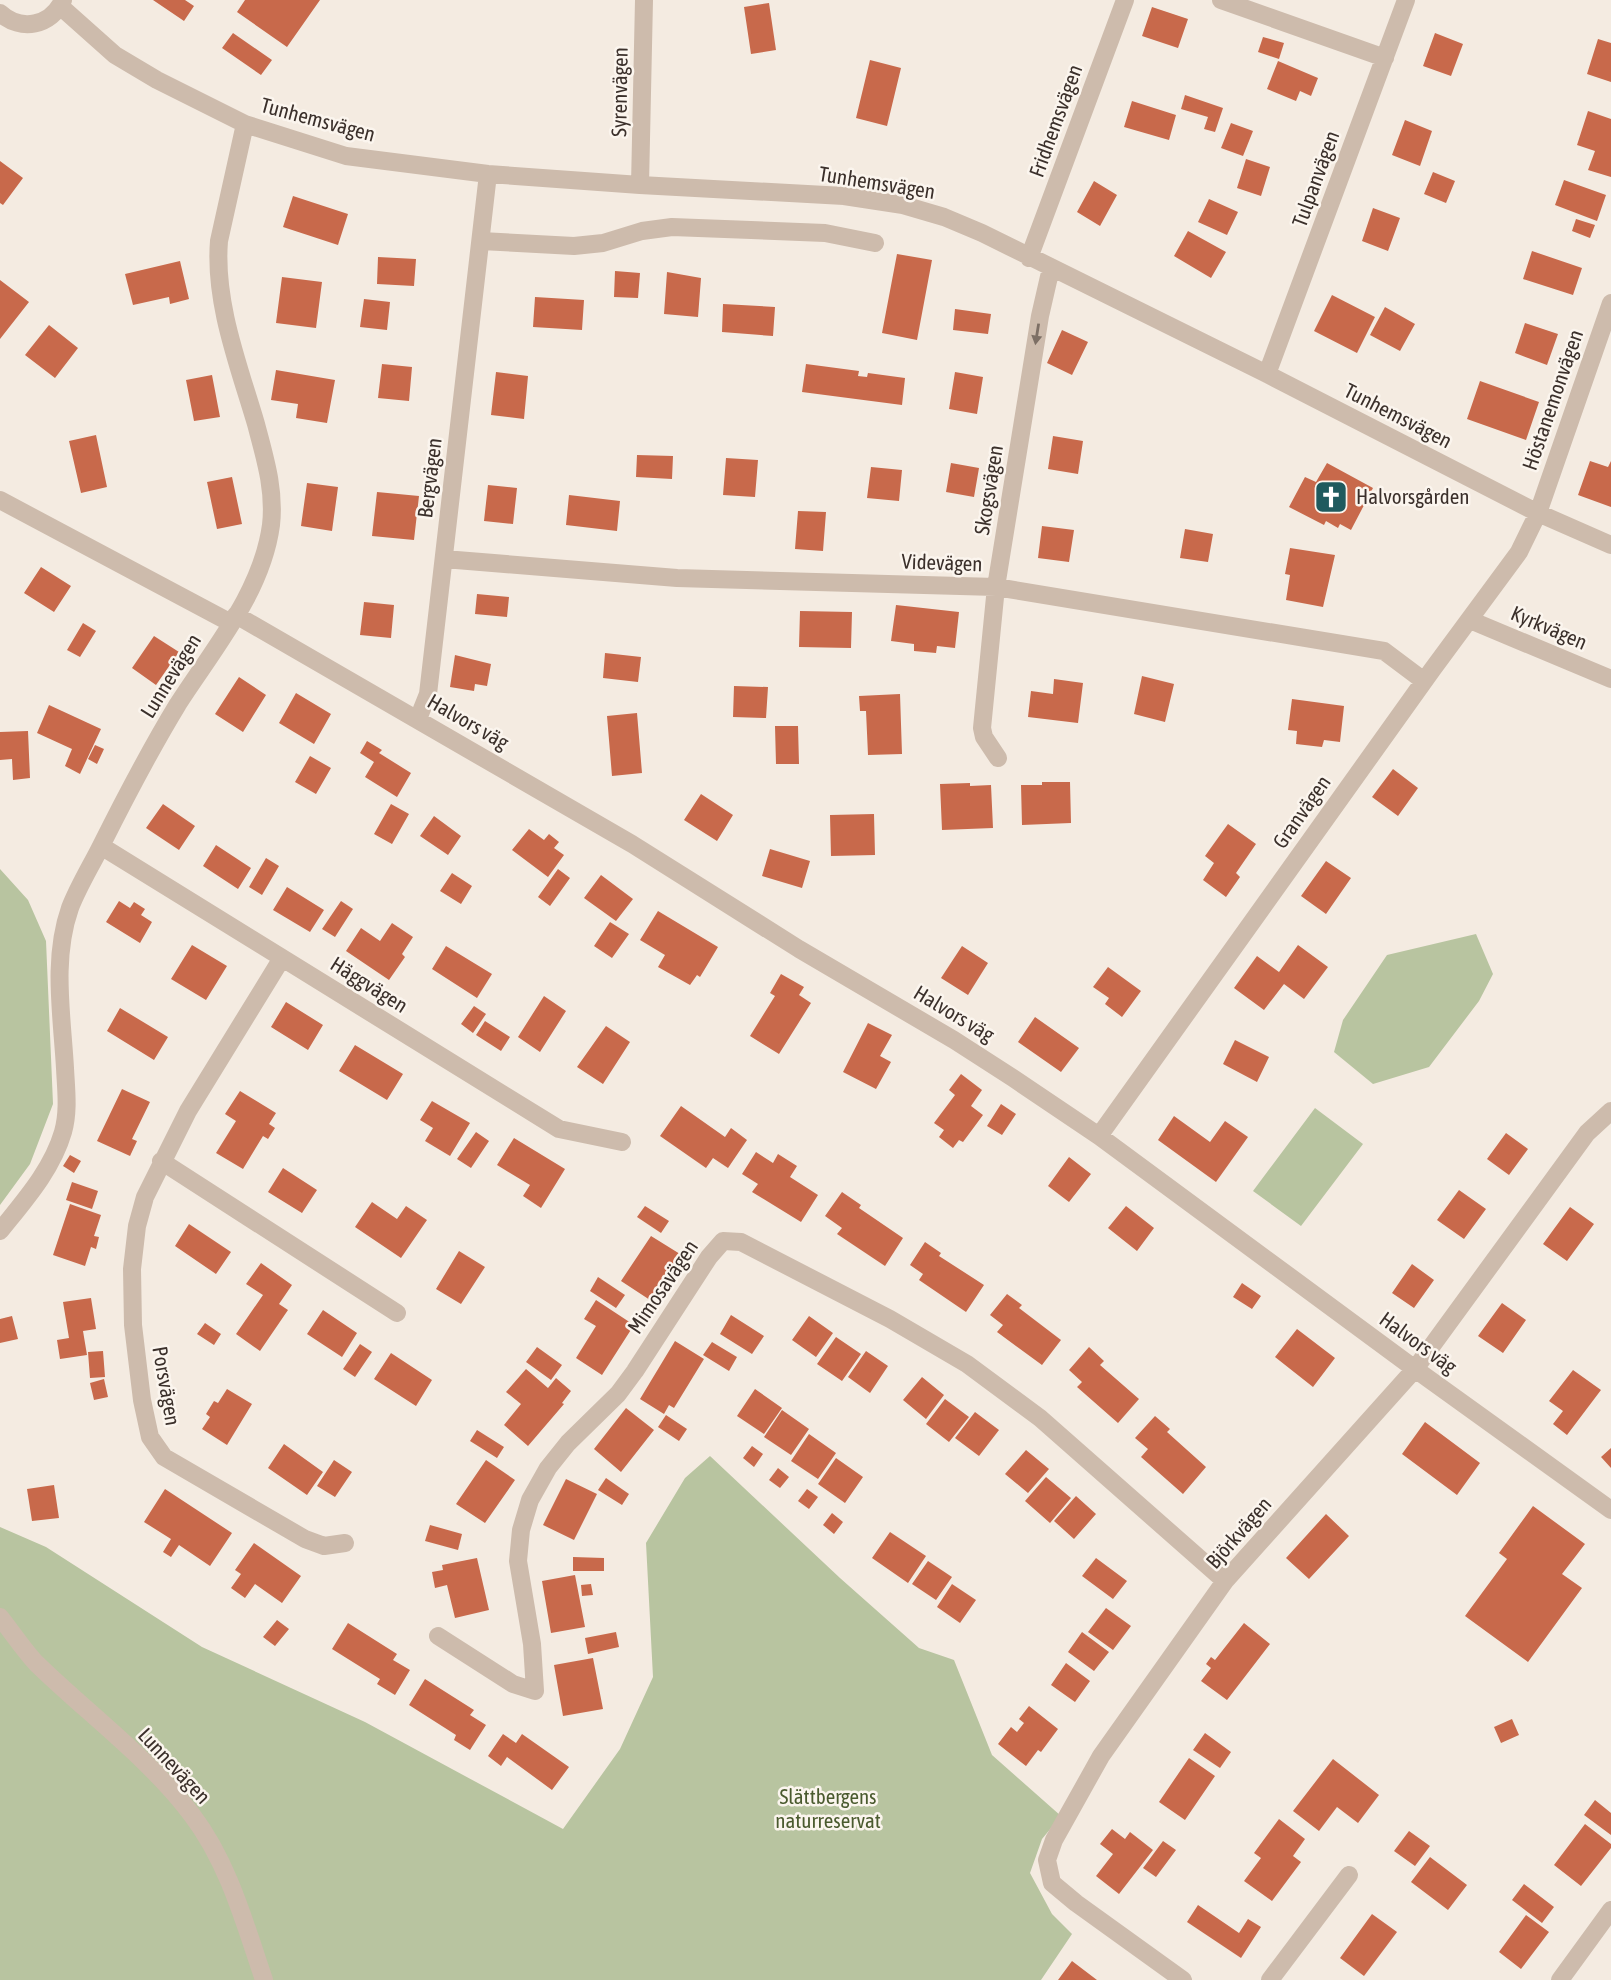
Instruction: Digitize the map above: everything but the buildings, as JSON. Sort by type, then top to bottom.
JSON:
[{"type":"street","name":"Syrenvägen","points":[[640,186],[644,0]]},
{"type":"street","name":"Fridhemsvägen","points":[[1030,258],[1125,0]]},
{"type":"street","points":[[1221,0],[1385,58]]},
{"type":"street","name":"Tulpanvägen","points":[[1267,374],[1406,0]]},
{"type":"street","name":"Tunhemsvägen","points":[[62,3],[115,55],[157,80],[245,124],[346,156],[488,174],[640,186],[844,196],[903,205],[944,217],[1267,374],[1538,513],[1611,545]]},
{"type":"street","points":[[0,13],[12,22],[30,24],[47,19],[62,3]]},
{"type":"street","name":"Lunnevägen","points":[[0,1231],[49,1165],[63,1132],[67,1105],[59,1001],[62,940],[70,907],[138,772],[234,619],[267,551],[272,492],[265,455],[219,285],[219,241],[245,124]]},
{"type":"street","name":"Bergvägen","points":[[418,719],[428,694],[488,174]]},
{"type":"street","points":[[481,241],[574,246],[603,243],[642,231],[672,227],[825,233],[875,243]]},
{"type":"street","name":"Skogsvägen","points":[[998,758],[984,737],[982,728],[996,587],[1040,316],[1051,268]]},
{"type":"street","name":"Höstanemonvägen","points":[[1538,513],[1611,303]]},
{"type":"street","name":"Halvors väg","points":[[0,500],[234,619],[418,719],[954,1040],[1099,1136],[1611,1510]]},
{"type":"street","name":"Granvägen","points":[[1099,1136],[1519,552],[1538,513]]},
{"type":"street","name":"Videvägen","points":[[444,559],[677,578],[996,587],[1384,651],[1424,681]]},
{"type":"street","name":"Kyrkvägen","points":[[1470,620],[1611,679]]},
{"type":"street","name":"Häggvägen","points":[[101,846],[559,1129],[622,1142]]},
{"type":"street","name":"Porsvägen","points":[[282,958],[188,1111],[145,1197],[137,1226],[132,1269],[133,1325],[142,1400],[150,1437],[164,1457],[305,1539],[324,1546],[345,1543]]},
{"type":"street","name":"Björkvägen","points":[[1183,1980],[1052,1883],[1047,1860],[1054,1840],[1101,1756],[1225,1581],[1415,1369],[1473,1293],[1587,1133],[1611,1111]]},
{"type":"street","points":[[161,1161],[397,1313]]},
{"type":"street","name":"Mimosavägen","points":[[438,1636],[513,1684],[535,1691],[532,1644],[518,1560],[521,1530],[530,1500],[548,1468],[568,1443],[618,1394],[709,1257],[723,1241],[741,1241],[967,1364],[1040,1418],[1225,1581]]},
{"type":"street","name":"Lunnevägen","points":[[0,1617],[34,1661],[163,1781],[192,1815],[215,1852],[226,1877],[264,1980]]},
{"type":"street","points":[[1270,1980],[1349,1875]]},
{"type":"street","points":[[1560,1980],[1611,1910]]},
{"type":"green space","points":[[0,869],[28,900],[46,941],[53,1104],[30,1164],[0,1205]]},
{"type":"green space","points":[[1476,934],[1493,974],[1479,1001],[1429,1067],[1373,1084],[1334,1052],[1343,1020],[1387,955]]},
{"type":"green space","points":[[1315,1108],[1363,1144],[1301,1226],[1253,1191]]},
{"type":"green space","name":"Slättbergens naturreservat","points":[[710,1456],[919,1648],[954,1660],[992,1755],[1061,1816],[1042,1839],[1030,1873],[1052,1914],[1072,1934],[1041,1980],[0,1980],[0,1527],[46,1547],[202,1647],[365,1722],[563,1829],[620,1749],[653,1677],[646,1543],[685,1478]]},
{"type":"place","name":"Halvorsgården","points":[[1331,497]]}]
